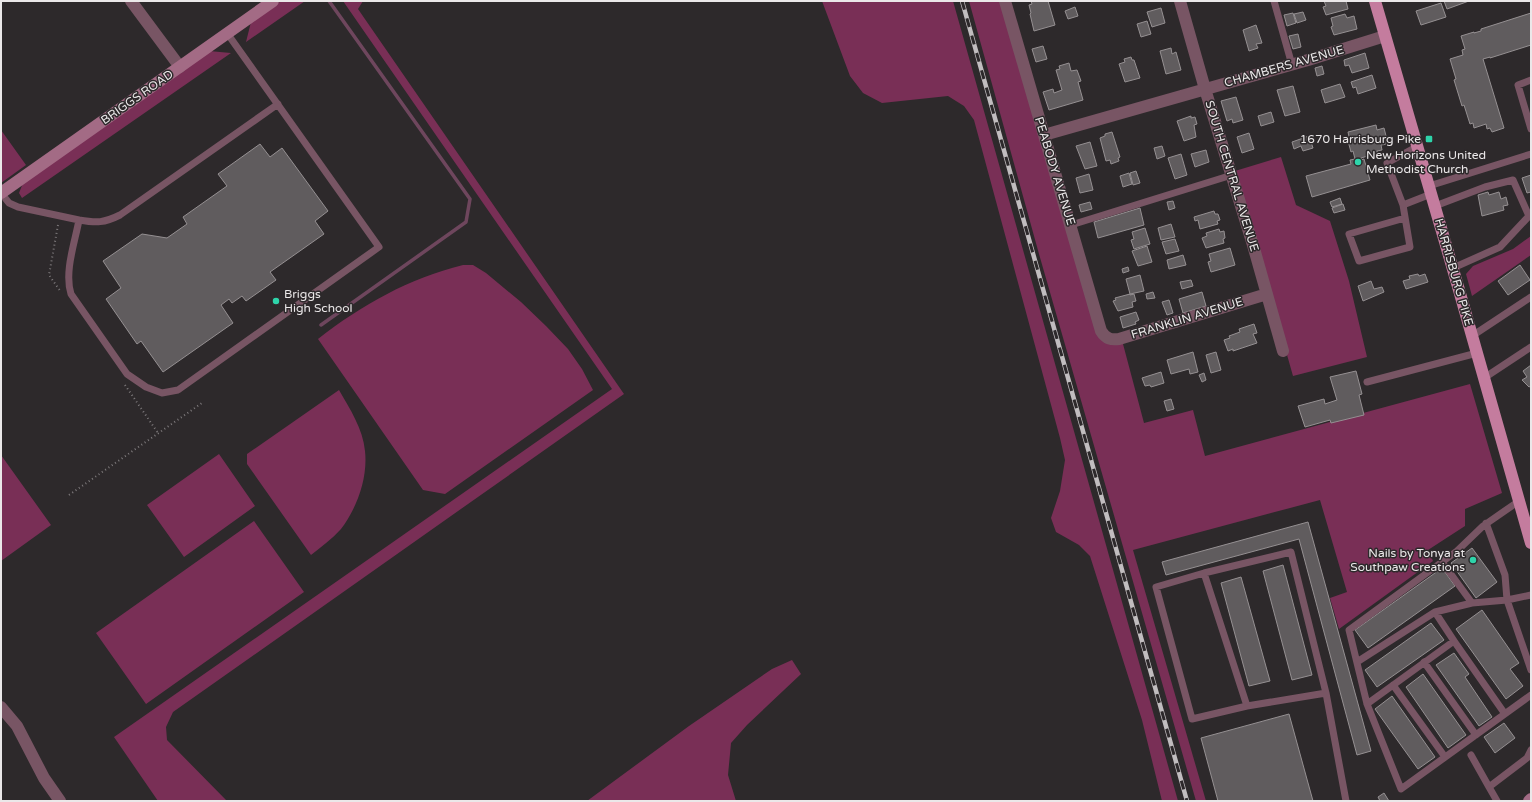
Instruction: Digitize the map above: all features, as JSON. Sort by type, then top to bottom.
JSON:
[{"type":"main road","name":"HARRISBURG PIKE","points":[[1375,1],[1418,146],[1531,543]]},
{"type":"street","points":[[130,1],[180,67]]},
{"type":"street","name":"BRIGGS ROAD","points":[[1,193],[273,1]]},
{"type":"street","name":"PEABODY AVENUE","points":[[1005,1],[1101,331],[1107,338]]},
{"type":"street","name":"SOUTH CENTRAL AVENUE","points":[[1180,1],[1283,351]]},
{"type":"street","name":"CHAMBERS AVENUE","points":[[1044,135],[1292,65],[1386,36]]},
{"type":"street","name":"FRANKLIN AVENUE","points":[[1107,338],[1113,340],[1119,339],[1267,294]]},
{"type":"street","points":[[1,707],[17,726],[44,778],[59,801]]},
{"type":"lane","points":[[1274,1],[1292,65]]},
{"type":"lane","points":[[79,220],[69,272],[68,285],[71,294],[127,374],[146,387],[162,393],[178,390],[379,247],[227,33]]},
{"type":"lane","points":[[1531,80],[1518,85],[1531,129]]},
{"type":"lane","points":[[1,193],[9,203],[18,206],[79,220],[100,223],[108,221],[120,215],[278,104]]},
{"type":"lane","points":[[1405,218],[1349,234],[1358,261],[1410,247],[1403,205],[1387,163],[1418,146]]},
{"type":"lane","points":[[1403,205],[1430,190],[1531,154]]},
{"type":"lane","points":[[1071,225],[1232,175]]},
{"type":"lane","points":[[1435,206],[1485,187],[1513,180],[1529,216],[1500,247],[1453,268]]},
{"type":"lane","points":[[1472,336],[1531,297]]},
{"type":"lane","points":[[1484,378],[1531,347]]},
{"type":"lane","points":[[1367,382],[1477,353]]},
{"type":"lane","points":[[1519,501],[1486,523],[1457,551],[1349,630],[1367,704],[1401,789],[1531,696]]},
{"type":"lane","points":[[1486,523],[1506,575],[1507,600],[1531,670]]},
{"type":"lane","points":[[1326,693],[1247,706],[1192,719],[1156,587],[1204,573],[1291,552],[1326,693],[1346,801]]},
{"type":"lane","points":[[1442,562],[1472,603]]},
{"type":"lane","points":[[1204,573],[1247,706]]},
{"type":"lane","points":[[1357,662],[1435,612],[1472,603],[1507,600],[1531,595]]},
{"type":"lane","points":[[1435,612],[1454,642],[1505,714]]},
{"type":"lane","points":[[1367,704],[1454,642]]},
{"type":"lane","points":[[1424,662],[1476,736]]},
{"type":"lane","points":[[1393,685],[1445,757]]},
{"type":"lane","points":[[1489,787],[1527,758],[1531,750]]},
{"type":"lane","points":[[1471,755],[1497,801]]},
{"type":"path","points":[[69,495],[202,402]]},
{"type":"shaded area","points":[[281,1],[305,1],[246,42],[251,22]]},
{"type":"shaded area","points":[[343,1],[363,1],[358,9],[624,394],[173,712],[166,727],[167,740],[227,801],[158,801],[114,737],[612,389]]},
{"type":"shaded area","points":[[822,1],[953,1],[1178,801],[1162,801],[1142,720],[1090,556],[1079,545],[1056,532],[1051,518],[1060,491],[1065,460],[974,120],[964,106],[948,96],[882,103],[863,93],[850,76]]},
{"type":"shaded area","points":[[969,1],[1000,1],[1095,327],[1123,344],[1144,423],[1193,410],[1205,456],[1470,384],[1502,493],[1465,509],[1465,526],[1428,550],[1433,561],[1339,629],[1330,598],[1347,592],[1320,500],[1133,550],[1206,801],[1196,801],[1039,254]]},
{"type":"shaded area","points":[[209,51],[231,53],[22,198],[19,193],[23,183]]},
{"type":"shaded area","points":[[1,130],[26,165],[1,183]]},
{"type":"shaded area","points":[[1281,157],[1296,205],[1330,221],[1349,281],[1367,357],[1293,376],[1235,171]]},
{"type":"shaded area","points":[[1531,236],[1531,255],[1472,296],[1466,274],[1473,266],[1513,249]]},
{"type":"shaded area","points":[[463,265],[473,265],[486,273],[521,302],[546,326],[568,349],[582,369],[593,390],[445,494],[423,490],[318,339],[335,326],[387,294],[423,278]]},
{"type":"shaded area","points":[[339,390],[362,435],[365,451],[365,472],[360,492],[347,521],[334,536],[311,555],[247,464],[247,454]]},
{"type":"shaded area","points":[[219,454],[255,506],[184,557],[147,505]]},
{"type":"shaded area","points":[[1,455],[51,525],[1,561]]},
{"type":"shaded area","points":[[254,521],[304,592],[146,704],[96,633]]},
{"type":"shaded area","points":[[792,660],[801,674],[747,725],[731,743],[728,775],[736,801],[587,801],[689,726],[772,669]]},
{"type":"building","points":[[1031,1],[1048,1],[1055,25],[1034,31],[1029,5],[1032,4]]},
{"type":"building","points":[[1324,1],[1346,1],[1348,9],[1326,15],[1323,7],[1326,6]]},
{"type":"building","points":[[1444,1],[1469,1],[1447,9]]},
{"type":"building","points":[[1441,3],[1446,17],[1421,25],[1416,11]]},
{"type":"building","points":[[1075,7],[1078,16],[1068,19],[1065,11]]},
{"type":"building","points":[[1161,8],[1165,23],[1152,27],[1147,12]]},
{"type":"building","points":[[1303,12],[1306,20],[1297,23],[1294,14]]},
{"type":"building","points":[[1293,13],[1296,23],[1287,26],[1284,15]]},
{"type":"building","points":[[1531,13],[1531,45],[1483,59],[1504,128],[1492,132],[1490,128],[1487,129],[1486,124],[1474,128],[1473,123],[1470,124],[1464,105],[1462,106],[1454,80],[1456,79],[1450,59],[1463,55],[1462,50],[1465,49],[1461,36],[1481,31],[1481,29]]},
{"type":"building","points":[[1345,14],[1347,18],[1354,16],[1357,29],[1334,35],[1331,27],[1333,26],[1331,18]]},
{"type":"building","points":[[1147,21],[1151,34],[1141,37],[1137,24]]},
{"type":"building","points":[[1256,25],[1262,43],[1256,44],[1258,48],[1249,51],[1243,30]]},
{"type":"building","points":[[1298,34],[1301,47],[1293,49],[1289,36]]},
{"type":"building","points":[[1043,46],[1047,59],[1036,62],[1032,49]]},
{"type":"building","points":[[1171,48],[1172,54],[1176,52],[1181,70],[1166,74],[1160,51]]},
{"type":"building","points":[[1365,53],[1369,68],[1352,73],[1349,65],[1345,66],[1344,60]]},
{"type":"building","points":[[1131,57],[1132,60],[1134,60],[1140,78],[1125,82],[1119,64],[1125,62],[1124,59]]},
{"type":"building","points":[[1069,63],[1071,71],[1077,70],[1081,81],[1078,82],[1083,100],[1049,110],[1043,92],[1053,89],[1054,93],[1062,90],[1056,70],[1060,69],[1059,66]]},
{"type":"building","points":[[1322,66],[1324,74],[1317,76],[1315,68]]},
{"type":"building","points":[[1372,75],[1376,88],[1358,94],[1356,87],[1353,88],[1351,82]]},
{"type":"building","points":[[1340,84],[1345,97],[1325,103],[1321,90]]},
{"type":"building","points":[[1293,86],[1300,112],[1285,116],[1277,90]]},
{"type":"building","points":[[1236,97],[1243,120],[1233,123],[1232,119],[1227,121],[1221,101]]},
{"type":"building","points":[[1271,112],[1274,122],[1261,126],[1258,116]]},
{"type":"building","points":[[1191,116],[1191,118],[1195,117],[1197,124],[1194,125],[1196,137],[1184,141],[1177,121]]},
{"type":"building","name":"New Horizons United Methodist Church","points":[[1376,125],[1377,130],[1384,128],[1388,144],[1381,145],[1382,150],[1377,151],[1378,153],[1361,158],[1361,160],[1364,159],[1370,180],[1312,197],[1306,176],[1351,164],[1350,160],[1355,159],[1348,141],[1350,141],[1348,132]]},
{"type":"building","points":[[1112,132],[1120,157],[1118,158],[1119,161],[1111,164],[1110,160],[1106,161],[1100,138],[1105,136],[1105,134]]},
{"type":"building","points":[[1249,133],[1254,149],[1242,153],[1237,137]]},
{"type":"building","points":[[1309,136],[1313,148],[1303,151],[1301,146],[1294,149],[1292,142]]},
{"type":"building","points":[[1090,142],[1097,166],[1085,169],[1076,146]]},
{"type":"building","points":[[260,144],[270,157],[282,148],[328,211],[315,221],[324,234],[270,272],[276,280],[246,301],[242,296],[232,303],[229,299],[221,305],[233,323],[163,372],[141,341],[137,344],[106,299],[121,288],[103,261],[142,234],[167,238],[187,224],[183,217],[227,186],[218,174]]},
{"type":"building","points":[[1162,146],[1165,156],[1157,159],[1154,148]]},
{"type":"building","points":[[1206,150],[1209,162],[1195,167],[1191,154]]},
{"type":"building","points":[[1181,154],[1187,175],[1175,179],[1168,158]]},
{"type":"building","points":[[1136,171],[1140,183],[1133,185],[1130,173]]},
{"type":"building","points":[[1129,173],[1132,184],[1123,187],[1120,176]]},
{"type":"building","points":[[1089,174],[1093,190],[1080,193],[1076,178]]},
{"type":"building","points":[[1531,175],[1531,192],[1527,193],[1522,178]]},
{"type":"building","points":[[1488,192],[1489,195],[1499,192],[1501,199],[1506,197],[1508,205],[1503,206],[1504,210],[1482,216],[1478,195]]},
{"type":"building","points":[[1340,198],[1342,204],[1332,207],[1330,202]]},
{"type":"building","points":[[1173,201],[1175,208],[1169,210],[1167,202]]},
{"type":"building","points":[[1090,202],[1092,209],[1081,212],[1079,205]]},
{"type":"building","points":[[1343,204],[1345,210],[1334,213],[1332,208]]},
{"type":"building","points":[[1140,208],[1144,225],[1098,238],[1094,222]]},
{"type":"building","points":[[1214,211],[1215,214],[1218,214],[1220,220],[1217,221],[1218,224],[1200,229],[1198,220],[1195,221],[1194,217]]},
{"type":"building","points":[[1171,224],[1175,237],[1161,240],[1158,228]]},
{"type":"building","points":[[1145,228],[1150,244],[1134,249],[1131,240],[1134,239],[1132,232]]},
{"type":"building","points":[[1219,229],[1220,232],[1224,231],[1224,243],[1206,248],[1202,238],[1207,236],[1206,233]]},
{"type":"building","points":[[1175,239],[1179,251],[1166,254],[1162,242]]},
{"type":"building","points":[[1147,246],[1152,262],[1138,266],[1132,251]]},
{"type":"building","points":[[1230,248],[1235,265],[1211,272],[1208,262],[1211,261],[1209,254]]},
{"type":"building","points":[[1183,255],[1186,265],[1169,269],[1167,260]]},
{"type":"building","points":[[1520,265],[1530,280],[1508,295],[1498,281]]},
{"type":"building","points":[[1128,267],[1129,271],[1123,273],[1122,269]]},
{"type":"building","points":[[1418,274],[1419,276],[1425,274],[1428,282],[1406,289],[1403,281],[1410,279],[1409,276]]},
{"type":"building","points":[[1140,275],[1144,291],[1130,294],[1126,279]]},
{"type":"building","points":[[1191,280],[1193,286],[1182,289],[1180,282]]},
{"type":"building","points":[[1371,281],[1374,289],[1382,287],[1384,292],[1363,301],[1358,286]]},
{"type":"building","points":[[1153,292],[1155,298],[1147,299],[1146,294]]},
{"type":"building","points":[[1202,292],[1206,306],[1183,313],[1179,299]]},
{"type":"building","points":[[1134,294],[1136,301],[1132,302],[1133,307],[1118,311],[1113,301],[1116,300],[1115,298]]},
{"type":"building","points":[[1169,300],[1173,313],[1167,315],[1162,302]]},
{"type":"building","points":[[1136,312],[1139,320],[1135,322],[1136,324],[1123,328],[1120,317]]},
{"type":"building","points":[[1254,324],[1257,333],[1253,334],[1257,343],[1233,351],[1233,349],[1228,351],[1224,340],[1230,338],[1229,336],[1240,332],[1239,329]]},
{"type":"building","points":[[1193,352],[1198,372],[1190,374],[1189,369],[1171,374],[1167,360]]},
{"type":"building","points":[[1216,352],[1221,370],[1211,373],[1206,355]]},
{"type":"building","points":[[1531,365],[1531,386],[1529,387],[1522,380],[1527,377],[1523,371]]},
{"type":"building","points":[[1356,371],[1362,394],[1359,395],[1364,415],[1331,423],[1330,420],[1305,427],[1298,406],[1324,399],[1325,404],[1337,400],[1330,377]]},
{"type":"building","points":[[1161,372],[1164,383],[1151,387],[1150,385],[1145,386],[1142,378]]},
{"type":"building","points":[[1204,373],[1206,380],[1202,382],[1199,375]]},
{"type":"building","points":[[1171,399],[1174,409],[1167,411],[1164,401]]},
{"type":"building","points":[[1308,522],[1371,751],[1357,755],[1299,539],[1166,575],[1162,562]]},
{"type":"building","points":[[1472,548],[1497,582],[1476,598],[1451,563]]},
{"type":"building","points":[[1283,565],[1312,675],[1292,680],[1263,571]]},
{"type":"building","points":[[1442,568],[1455,586],[1368,648],[1355,630]]},
{"type":"building","points":[[1241,577],[1270,681],[1249,686],[1221,583]]},
{"type":"building","points":[[1482,610],[1519,663],[1510,669],[1523,686],[1506,699],[1456,629]]},
{"type":"building","points":[[1431,623],[1444,640],[1377,687],[1365,670]]},
{"type":"building","points":[[1454,653],[1469,674],[1465,677],[1492,717],[1479,726],[1436,665]]},
{"type":"building","points":[[1423,674],[1466,735],[1448,748],[1406,687]]},
{"type":"building","points":[[1392,696],[1435,757],[1418,769],[1375,709]]},
{"type":"building","points":[[1289,714],[1313,801],[1218,801],[1201,738]]},
{"type":"building","points":[[1504,723],[1515,738],[1495,753],[1484,737]]},
{"type":"building","points":[[1384,793],[1389,801],[1380,801],[1378,797]]},
{"type":"waterway","points":[[321,325],[466,222],[470,199],[329,1]]},
{"type":"railway","points":[[962,1],[1187,801]]},
{"type":"place","name":"1670 Harrisburg Pike","points":[[1429,139]]},
{"type":"place","name":"New Horizons United Methodist Church","points":[[1358,162]]},
{"type":"place","name":"Briggs High School","points":[[276,301]]},
{"type":"place","name":"Nails by Tonya at Southpaw Creations","points":[[1473,560]]}]
